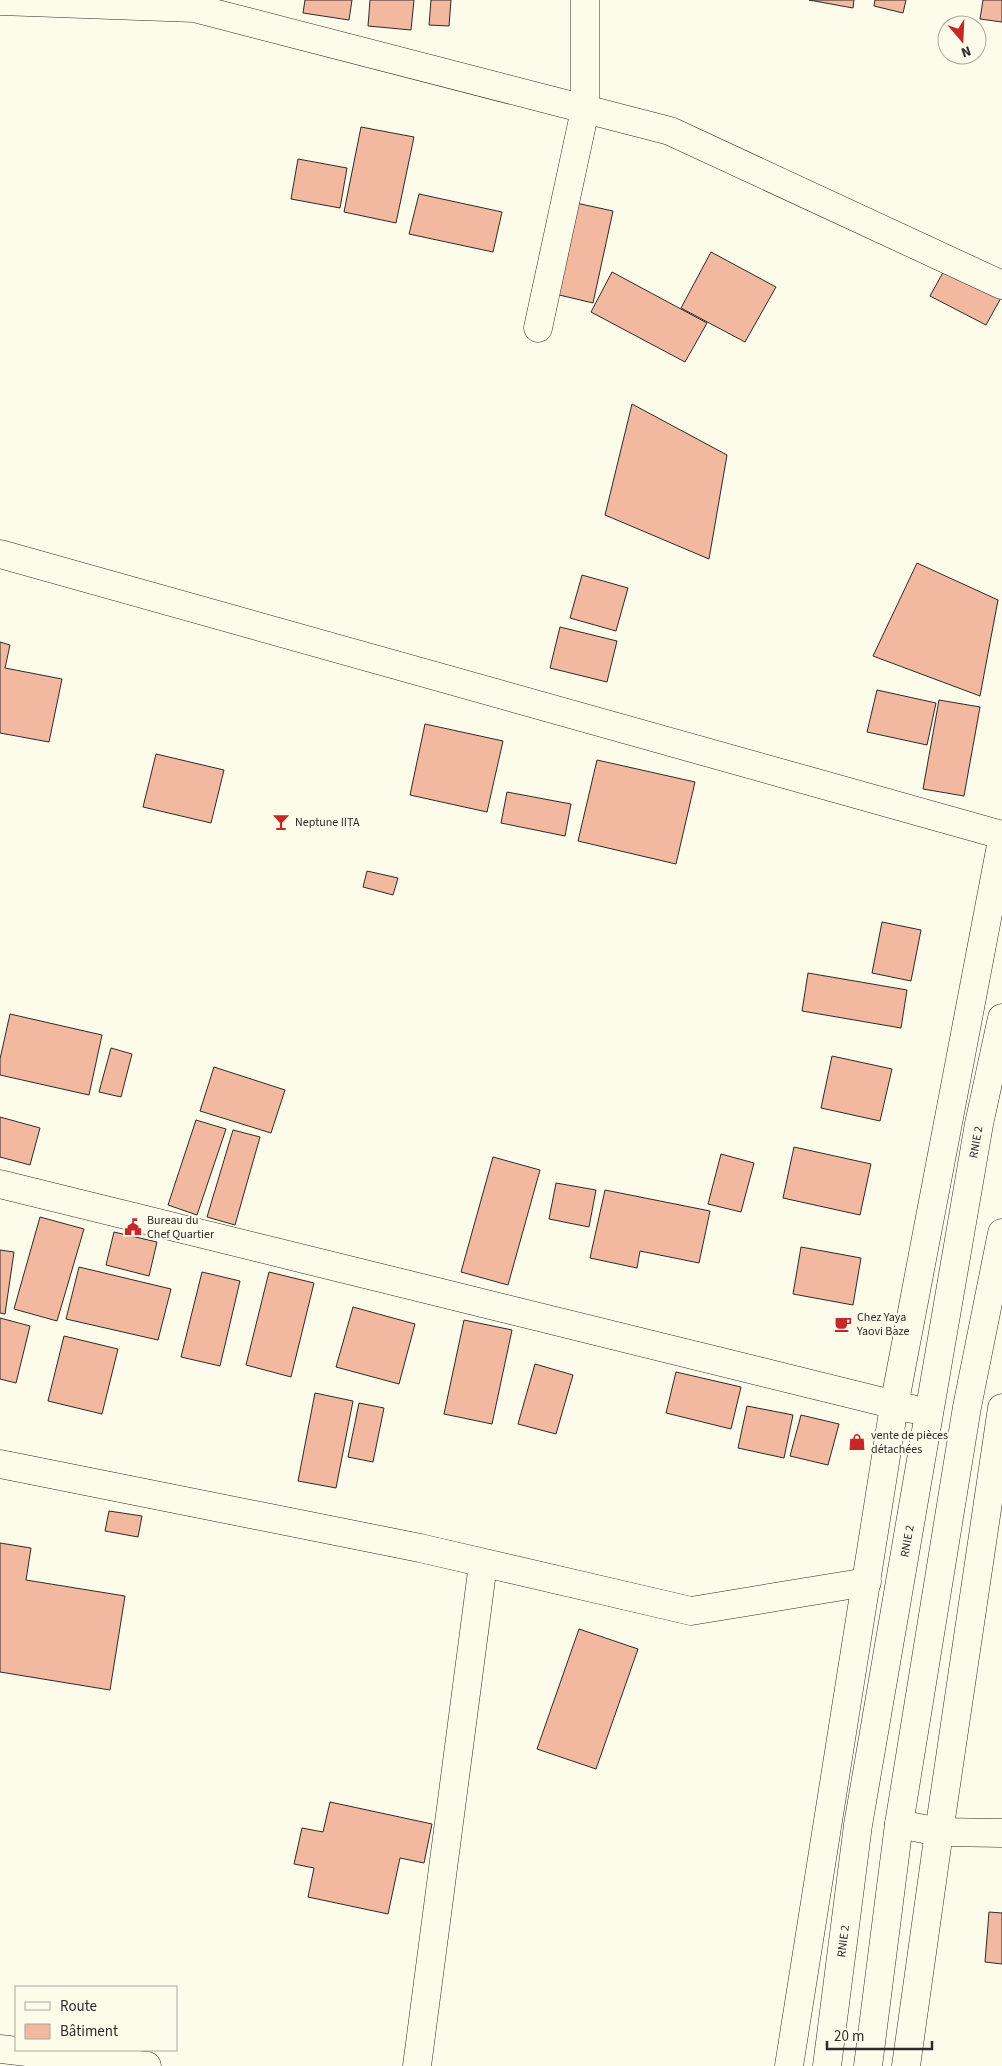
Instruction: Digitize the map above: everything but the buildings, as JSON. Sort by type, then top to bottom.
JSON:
[{"type":"main road","points":[[538,328],[585,110],[586,0]]},
{"type":"main road","points":[[0,1],[194,8],[670,131],[1002,285]]},
{"type":"main road","points":[[0,554],[1002,835]]},
{"type":"main road","points":[[789,2066],[894,1406],[1002,840]]},
{"type":"main road","name":"RNIE 2","points":[[827,2066],[858,1825],[979,1124],[1002,1018]]},
{"type":"main road","points":[[0,1184],[894,1406],[928,1412]]},
{"type":"main road","points":[[868,2066],[899,1824],[967,1407],[1002,1233]]},
{"type":"main road","points":[[906,2066],[1002,1408]]},
{"type":"main road","points":[[0,1464],[420,1548],[692,1611],[867,1582]]},
{"type":"main road","points":[[417,2066],[483,1564]]},
{"type":"main road","points":[[899,1824],[939,1832],[1002,1834]]},
{"type":"main road","points":[[0,2048],[15,2050]]},
{"type":"main road","points":[[24,2051],[147,2066]]},
{"type":"place","name":"Neptune IITA","points":[[281,822]]},
{"type":"place","name":"Bureau du Chef Quartier","points":[[133,1227]]},
{"type":"place","name":"Chez Yaya Yaovi Baze","points":[[843,1324]]},
{"type":"place","name":"vente de pièces détachées","points":[[857,1442]]}]
